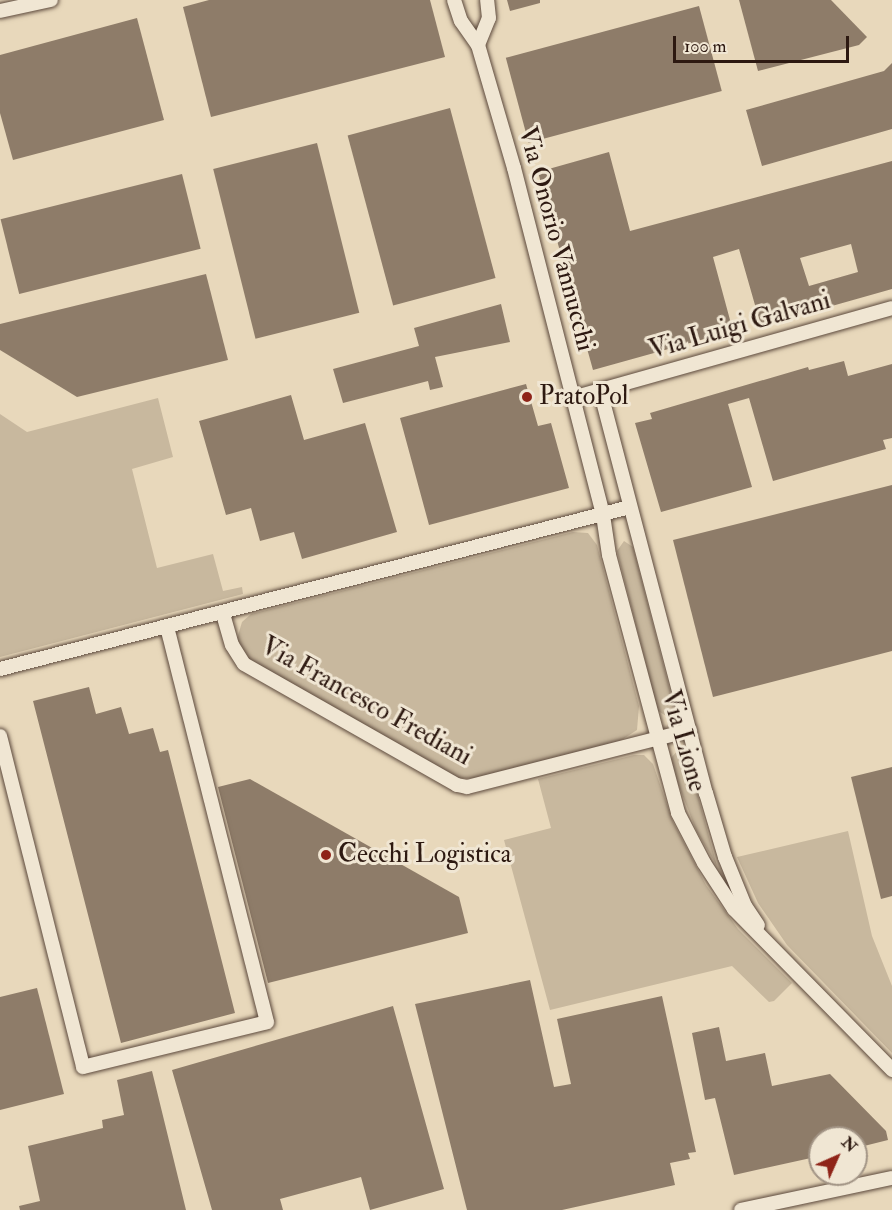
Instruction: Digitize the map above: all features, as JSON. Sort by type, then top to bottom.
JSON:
[{"type":"street","points":[[0,11],[51,0]]},
{"type":"street","name":"Via Onorio Vannucchi","points":[[454,0],[461,21],[478,45],[603,514]]},
{"type":"street","points":[[478,45],[489,18],[487,0]]},
{"type":"street","name":"Via Luigi Galvani","points":[[572,398],[892,308]]},
{"type":"street","points":[[600,390],[630,507]]},
{"type":"street","name":"Via Francesco Frediani","points":[[0,669],[223,614],[630,507]]},
{"type":"street","name":"Via Lione","points":[[630,507],[725,857],[745,906],[777,952]]},
{"type":"street","name":"Via Lione","points":[[603,514],[609,555],[656,739],[690,839],[734,909],[892,1070]]},
{"type":"street","name":"Via Francesco Frediani","points":[[223,614],[232,645],[244,664],[457,785],[467,787],[690,730]]},
{"type":"street","points":[[0,736],[83,1067],[267,1022],[168,626]]},
{"type":"street","points":[[741,1210],[892,1178]]},
{"type":"shaded area","points":[[158,398],[173,457],[132,469],[157,568],[213,554],[223,591],[242,587],[243,594],[0,657],[0,414],[27,432]]},
{"type":"shaded area","points":[[573,532],[588,533],[597,545],[639,706],[637,730],[620,741],[474,778],[456,778],[251,662],[237,639],[242,622],[251,614]]},
{"type":"shaded area","points":[[624,541],[633,547],[674,706],[668,717],[658,711],[617,551]]},
{"type":"shaded area","points":[[678,750],[687,756],[717,866],[697,832],[678,784],[671,758]]},
{"type":"shaded area","points":[[634,755],[644,755],[653,764],[673,822],[706,885],[738,929],[792,983],[774,1001],[769,1002],[732,966],[550,1010],[504,840],[551,828],[538,779]]},
{"type":"shaded area","points":[[848,831],[872,936],[892,986],[892,1053],[787,945],[758,903],[737,857]]},
{"type":"building","points":[[209,0],[430,0],[445,57],[211,117],[183,7]]},
{"type":"building","points":[[507,0],[540,0],[540,3],[510,11]]},
{"type":"building","points":[[739,0],[831,0],[867,37],[859,45],[758,71]]},
{"type":"building","points":[[699,6],[722,91],[529,143],[506,58]]},
{"type":"building","points":[[137,18],[164,120],[13,160],[0,113],[0,55]]},
{"type":"building","points":[[892,63],[892,129],[762,166],[746,110],[884,71]]},
{"type":"building","points":[[450,108],[496,278],[393,305],[348,135]]},
{"type":"building","points":[[317,143],[359,313],[256,339],[213,169]]},
{"type":"building","points":[[609,152],[630,231],[892,161],[892,289],[761,326],[739,249],[713,257],[733,331],[593,370],[538,172]],"holes":[[[851,244],[858,272],[809,286],[800,258]]]},
{"type":"building","points":[[182,174],[201,249],[19,294],[1,219]]},
{"type":"building","points":[[206,274],[228,360],[77,397],[0,350],[0,324]]},
{"type":"building","points":[[501,304],[510,342],[435,357],[443,387],[430,390],[428,381],[343,403],[333,369],[419,346],[414,328]]},
{"type":"building","points":[[844,361],[848,376],[892,364],[892,438],[883,440],[886,449],[773,481],[749,398],[728,404],[752,487],[661,512],[635,423],[652,419],[650,413],[808,367],[809,370]]},
{"type":"building","points":[[526,384],[538,426],[551,423],[569,488],[429,525],[400,418]]},
{"type":"building","points":[[291,395],[304,440],[365,423],[397,532],[302,559],[294,532],[260,541],[251,508],[226,515],[199,421]]},
{"type":"building","points":[[892,485],[892,651],[713,697],[673,540]]},
{"type":"building","points":[[89,687],[96,714],[121,707],[129,734],[153,728],[160,752],[168,750],[235,1013],[121,1043],[33,701]]},
{"type":"building","points":[[892,767],[892,896],[881,899],[851,777]]},
{"type":"building","points":[[250,779],[459,897],[468,933],[268,983],[218,787]]},
{"type":"building","points":[[530,980],[554,1087],[571,1084],[557,1019],[662,996],[696,1152],[688,1153],[690,1159],[670,1163],[675,1185],[562,1210],[467,1210],[415,1004]]},
{"type":"building","points":[[37,988],[64,1094],[0,1110],[0,997]]},
{"type":"building","points":[[393,1006],[444,1189],[370,1210],[361,1177],[280,1199],[283,1210],[212,1210],[172,1070]]},
{"type":"building","points":[[719,1027],[726,1061],[765,1053],[772,1086],[830,1074],[886,1131],[888,1140],[868,1145],[868,1126],[808,1126],[808,1159],[734,1175],[715,1098],[705,1100],[692,1033]]},
{"type":"building","points":[[152,1071],[186,1210],[20,1210],[19,1206],[40,1201],[28,1146],[103,1128],[102,1120],[124,1115],[117,1080]]},
{"type":"place","name":"PratoPol","points":[[527,397]]},
{"type":"place","name":"Cecchi Logistica","points":[[326,855]]}]
